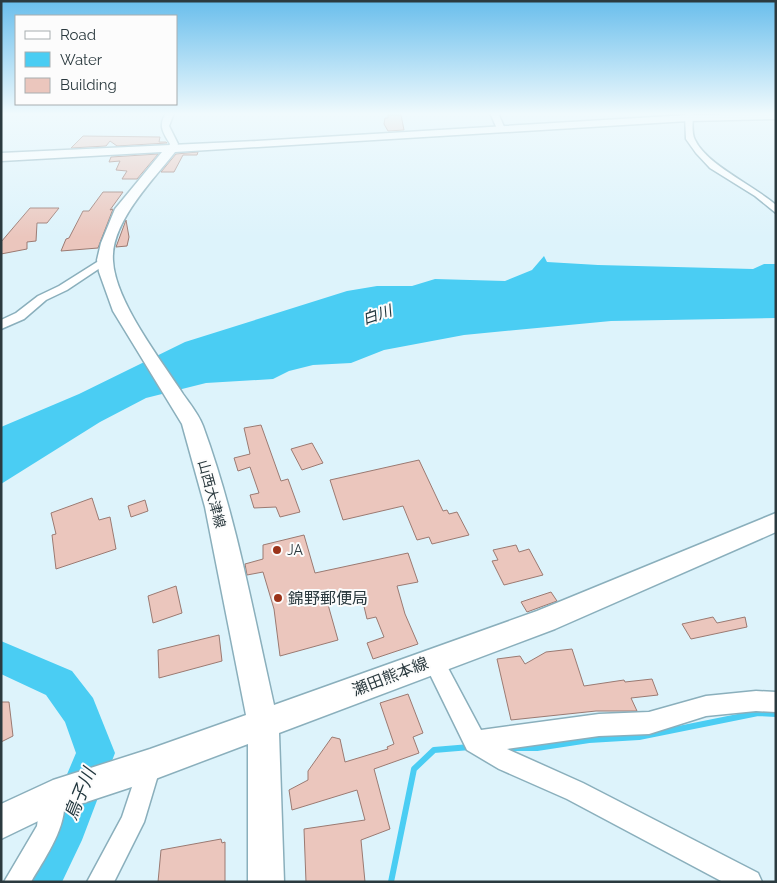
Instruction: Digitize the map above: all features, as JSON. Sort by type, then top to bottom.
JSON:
[{"type":"main road","points":[[1,157],[54,154]]},
{"type":"main road","name":"山西大津線","points":[[167,154],[122,209],[108,243],[105,260],[106,272],[121,311],[192,424],[217,507],[263,724],[266,882]]},
{"type":"main road","name":"瀬田熊本線","points":[[1,822],[53,796],[150,765],[545,620],[776,522]]},
{"type":"street","points":[[703,154],[713,166],[772,202],[776,210]]},
{"type":"street","points":[[1,325],[20,316],[42,298],[63,288],[105,260]]},
{"type":"street","points":[[433,660],[475,742],[507,761],[576,792],[749,882]]},
{"type":"street","points":[[475,742],[599,725],[649,723],[706,706],[756,701],[776,702]]},
{"type":"street","points":[[100,882],[132,822],[150,765]]},
{"type":"street","points":[[17,882],[48,830],[53,796]]},
{"type":"water","name":"白川","points":[[544,256],[547,262],[598,265],[753,269],[764,264],[776,264],[776,318],[611,321],[464,335],[384,350],[351,363],[313,365],[289,371],[273,379],[206,383],[146,398],[100,422],[1,484],[1,427],[79,394],[185,342],[347,291],[377,286],[412,286],[435,279],[505,281],[532,270]]},
{"type":"building","points":[[158,154],[137,179],[122,179],[127,171],[116,170],[120,161],[109,162],[111,157]]},
{"type":"building","points":[[176,154],[197,154],[183,155],[174,172],[161,172]]},
{"type":"building","points":[[103,192],[123,192],[110,210],[113,209],[98,248],[61,251],[83,211],[89,211]]},
{"type":"building","points":[[30,208],[59,208],[47,223],[37,223],[36,241],[27,242],[27,249],[1,254],[1,242]]},
{"type":"building","points":[[126,220],[129,237],[127,246],[116,247]]},
{"type":"building","points":[[261,425],[281,481],[288,479],[300,512],[280,517],[276,507],[254,508],[250,495],[259,493],[250,467],[238,471],[234,458],[250,454],[244,428]]},
{"type":"building","points":[[312,443],[323,463],[302,470],[291,449]]},
{"type":"building","points":[[419,460],[443,511],[447,510],[449,514],[457,512],[469,535],[432,544],[429,537],[417,540],[403,506],[343,520],[330,480]]},
{"type":"building","points":[[92,498],[99,520],[110,517],[116,549],[56,569],[52,535],[56,534],[51,513]]},
{"type":"building","points":[[145,500],[148,511],[131,517],[128,506]]},
{"type":"building","points":[[304,535],[315,573],[408,553],[418,582],[397,586],[405,614],[418,644],[373,659],[367,643],[384,637],[376,617],[367,619],[361,594],[327,601],[338,640],[280,656],[274,609],[263,572],[247,575],[245,564],[263,559],[263,545]]},
{"type":"building","points":[[516,545],[519,552],[529,549],[543,575],[504,585],[492,561],[498,560],[493,550]]},
{"type":"building","points":[[176,586],[182,613],[153,623],[148,596]]},
{"type":"building","points":[[551,592],[557,601],[527,612],[521,602]]},
{"type":"building","points":[[713,617],[717,623],[745,617],[747,627],[691,639],[682,624]]},
{"type":"building","points":[[219,635],[222,661],[159,678],[158,650]]},
{"type":"building","points":[[572,649],[584,686],[624,680],[625,682],[652,679],[658,695],[631,698],[637,711],[596,711],[511,720],[497,659],[520,656],[525,664],[546,652]]},
{"type":"building","points":[[408,694],[423,733],[413,737],[419,753],[374,769],[390,829],[361,840],[365,882],[306,882],[304,829],[365,820],[357,790],[292,810],[289,790],[308,780],[308,771],[332,737],[340,739],[345,762],[388,749],[387,747],[394,744],[380,703]]},
{"type":"building","points":[[1,702],[9,702],[13,736],[1,742]]},
{"type":"building","points":[[221,839],[222,843],[225,842],[225,882],[158,882],[161,850]]},
{"type":"waterway","name":"鳥子川","points":[[1,657],[59,683],[80,711],[96,753],[67,825],[39,882]]},
{"type":"waterway","points":[[510,748],[537,748],[589,740],[639,737],[758,713],[776,714]]},
{"type":"waterway","points":[[391,882],[414,769],[434,750],[470,747]]},
{"type":"place","name":"JA","points":[[277,550]]},
{"type":"place","name":"錦野郵便局","points":[[278,598]]}]
